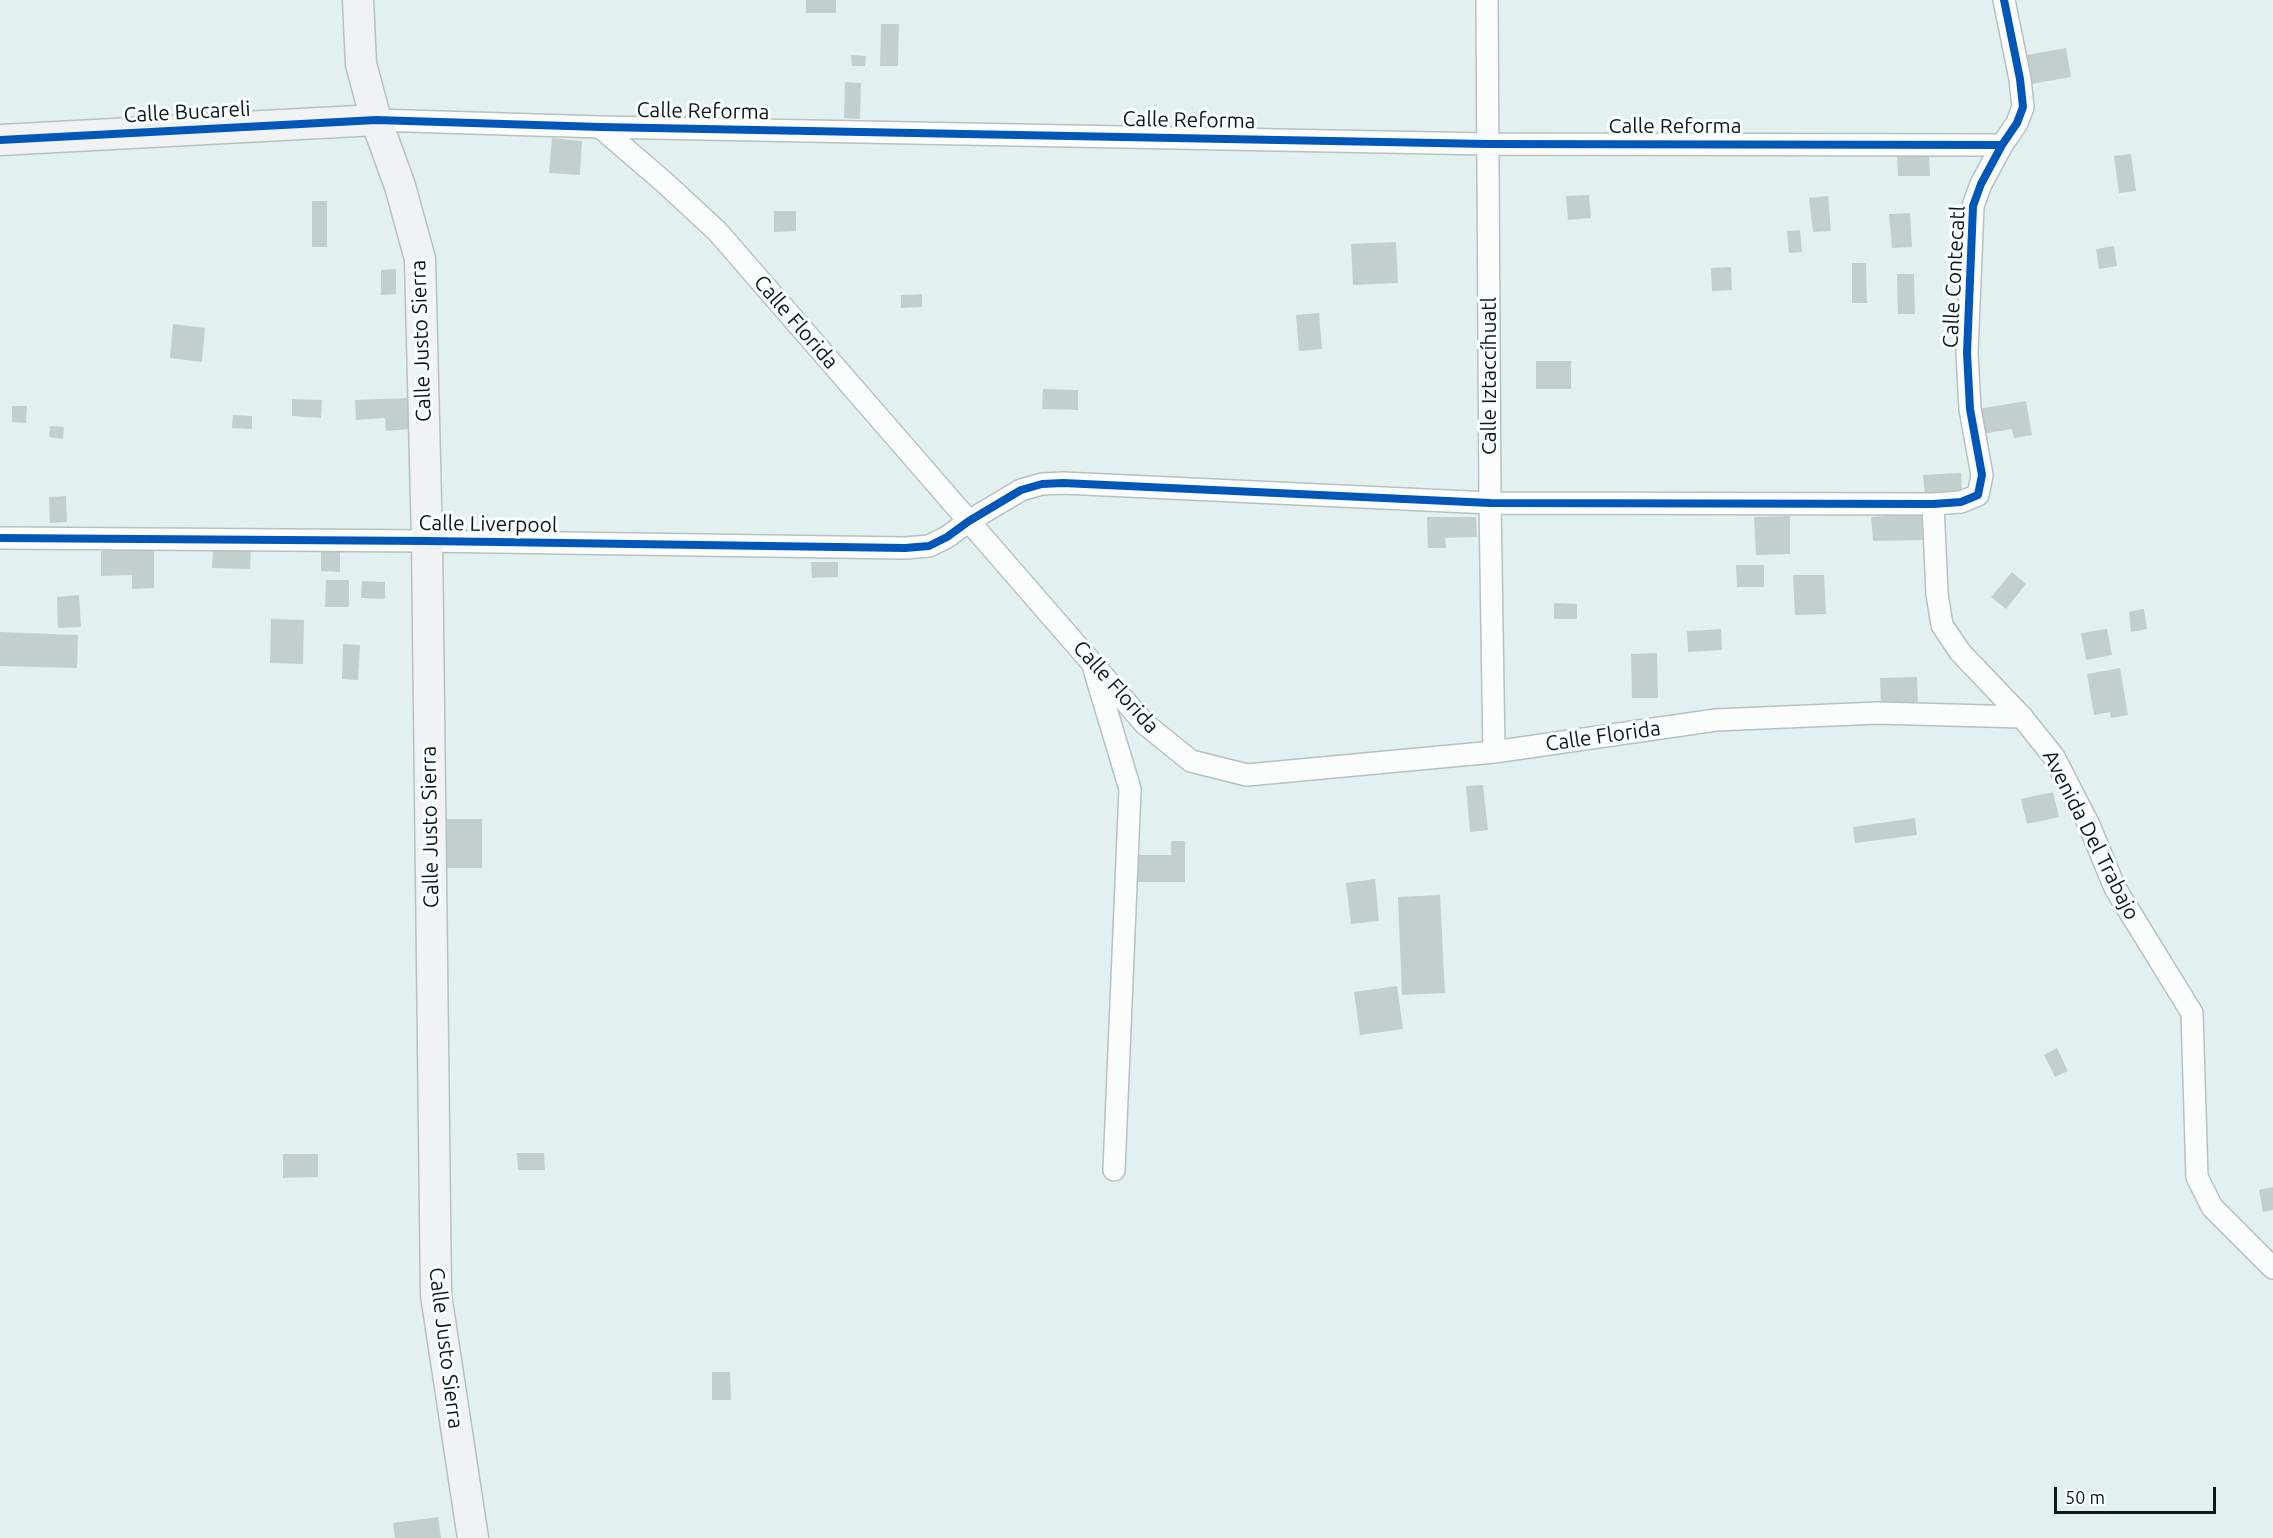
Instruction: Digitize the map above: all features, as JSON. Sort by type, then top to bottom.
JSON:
[{"type":"street","name":"Calle Justo Sierra","points":[[358,0],[362,64],[376,120],[400,186],[420,259],[427,541],[436,1295],[473,1538]]},
{"type":"street","name":"Calle Iztaccíhuatl","points":[[1487,0],[1494,752]]},
{"type":"street","name":"Calle Contecatl","points":[[1978,495],[1982,475],[1970,409],[1967,353],[1973,206],[1981,184],[2017,123],[2023,107],[2020,79],[2004,0]]},
{"type":"street","name":"Calle Reforma","points":[[376,120],[600,127],[1487,144],[2002,145]]},
{"type":"street","name":"Calle Bucareli","points":[[0,140],[376,120]]},
{"type":"street","name":"Calle Florida","points":[[600,127],[717,231],[1145,724],[1191,761],[1247,775],[1494,752],[1716,720],[1878,713],[2022,717]]},
{"type":"street","name":"Calle Liverpool","points":[[0,538],[905,548],[929,546],[1021,490],[1042,484],[1063,483],[1490,503],[1933,504],[1961,502],[1978,495]]},
{"type":"street","name":"Avenida Del Trabajo","points":[[1933,504],[1937,594],[1942,625],[1960,652],[2022,717],[2054,757],[2089,825],[2115,888],[2192,1013],[2197,1177],[2212,1207],[2273,1268]]},
{"type":"street","points":[[1093,663],[1130,789],[1114,1170]]},
{"type":"building","points":[[806,0],[836,0],[836,13],[806,13]]},
{"type":"building","points":[[881,24],[899,24],[898,66],[880,66]]},
{"type":"building","points":[[2066,48],[2071,77],[2026,85],[2021,56]]},
{"type":"building","points":[[851,55],[866,56],[865,66],[852,66]]},
{"type":"building","points":[[845,82],[861,83],[860,119],[844,118]]},
{"type":"building","points":[[552,138],[582,141],[580,175],[549,173]]},
{"type":"building","points":[[2131,154],[2136,191],[2119,193],[2114,156]]},
{"type":"building","points":[[1897,155],[1929,155],[1930,176],[1898,176]]},
{"type":"building","points":[[1589,195],[1591,218],[1568,220],[1566,196]]},
{"type":"building","points":[[1828,196],[1831,231],[1813,232],[1809,198]]},
{"type":"building","points":[[312,201],[327,201],[327,247],[312,247]]},
{"type":"building","points":[[774,211],[796,211],[796,231],[774,232]]},
{"type":"building","points":[[1910,213],[1912,247],[1892,248],[1889,214]]},
{"type":"building","points":[[1800,230],[1802,252],[1789,253],[1787,231]]},
{"type":"building","points":[[1396,242],[1398,283],[1353,285],[1351,244]]},
{"type":"building","points":[[2114,246],[2117,266],[2099,269],[2096,249]]},
{"type":"building","points":[[1852,263],[1866,263],[1867,303],[1852,303]]},
{"type":"building","points":[[1731,267],[1732,290],[1712,291],[1711,268]]},
{"type":"building","points":[[396,269],[396,294],[381,295],[381,270]]},
{"type":"building","points":[[1897,274],[1914,274],[1915,314],[1898,314]]},
{"type":"building","points":[[922,294],[922,307],[901,308],[901,295]]},
{"type":"building","points":[[1319,313],[1322,349],[1299,351],[1296,315]]},
{"type":"building","points":[[173,324],[205,328],[202,362],[170,358]]},
{"type":"building","points":[[1536,361],[1571,361],[1571,389],[1536,389]]},
{"type":"building","points":[[1043,389],[1078,390],[1078,410],[1042,409]]},
{"type":"building","points":[[409,398],[411,429],[386,431],[385,418],[356,420],[355,400]]},
{"type":"building","points":[[292,399],[322,400],[321,418],[292,416]]},
{"type":"building","points":[[2026,401],[2032,435],[2014,438],[2012,429],[1982,434],[1978,409]]},
{"type":"building","points":[[12,406],[27,406],[26,423],[12,422]]},
{"type":"building","points":[[233,415],[252,416],[252,429],[232,428]]},
{"type":"building","points":[[50,426],[64,427],[63,439],[49,437]]},
{"type":"building","points":[[1961,473],[1962,493],[1925,495],[1923,475]]},
{"type":"building","points":[[66,496],[67,522],[50,523],[49,497]]},
{"type":"building","points":[[1922,514],[1923,540],[1873,541],[1871,517]]},
{"type":"building","points":[[1790,516],[1790,554],[1756,555],[1754,517]]},
{"type":"building","points":[[1427,517],[1476,517],[1477,537],[1445,538],[1446,548],[1428,548]]},
{"type":"building","points":[[213,547],[251,548],[250,569],[212,568]]},
{"type":"building","points":[[321,547],[340,550],[340,572],[321,571]]},
{"type":"building","points":[[154,550],[154,588],[132,589],[132,575],[101,576],[101,551]]},
{"type":"building","points":[[811,562],[838,562],[838,577],[812,578]]},
{"type":"building","points":[[1736,565],[1764,565],[1764,587],[1737,587]]},
{"type":"building","points":[[2012,572],[2026,584],[2006,609],[1991,597]]},
{"type":"building","points":[[1793,575],[1824,575],[1826,614],[1795,615]]},
{"type":"building","points":[[326,580],[349,580],[349,607],[325,607]]},
{"type":"building","points":[[362,581],[385,582],[385,599],[361,598]]},
{"type":"building","points":[[79,595],[81,627],[58,628],[57,597]]},
{"type":"building","points":[[1554,603],[1577,604],[1577,619],[1554,619]]},
{"type":"building","points":[[2144,609],[2147,629],[2131,632],[2129,612]]},
{"type":"building","points":[[271,619],[304,620],[303,664],[270,663]]},
{"type":"building","points":[[1721,629],[1722,650],[1688,652],[1687,631]]},
{"type":"building","points":[[2107,629],[2112,655],[2086,660],[2081,633]]},
{"type":"building","points":[[0,632],[78,635],[77,668],[0,666]]},
{"type":"building","points":[[343,644],[360,645],[358,680],[342,679]]},
{"type":"building","points":[[1657,653],[1658,698],[1632,698],[1631,654]]},
{"type":"building","points":[[2120,668],[2128,715],[2111,718],[2110,712],[2094,715],[2087,674]]},
{"type":"building","points":[[1917,677],[1918,706],[1881,706],[1880,678]]},
{"type":"building","points":[[1483,785],[1488,830],[1470,832],[1466,786]]},
{"type":"building","points":[[2053,792],[2059,817],[2027,824],[2021,799]]},
{"type":"building","points":[[1915,818],[1917,835],[1855,843],[1853,827]]},
{"type":"building","points":[[447,819],[482,819],[482,868],[447,868]]},
{"type":"building","points":[[1171,841],[1185,841],[1185,882],[1136,882],[1136,855],[1171,855]]},
{"type":"building","points":[[1375,879],[1379,921],[1351,924],[1346,883]]},
{"type":"building","points":[[1440,895],[1445,993],[1402,995],[1398,897]]},
{"type":"building","points":[[1397,986],[1403,1029],[1360,1035],[1354,992]]},
{"type":"building","points":[[2057,1048],[2068,1071],[2055,1077],[2044,1055]]},
{"type":"building","points":[[517,1153],[544,1153],[545,1170],[518,1170]]},
{"type":"building","points":[[283,1154],[318,1154],[318,1177],[283,1178]]},
{"type":"building","points":[[2273,1187],[2273,1210],[2263,1212],[2259,1190]]},
{"type":"building","points":[[712,1372],[730,1372],[731,1400],[712,1400]]},
{"type":"building","points":[[438,1517],[441,1538],[395,1538],[393,1523]]},
{"type":"cycle path","points":[[0,538],[905,548],[929,546],[1021,490],[1042,484],[1063,483],[1490,503],[1933,504],[1961,502],[1978,495],[1982,475],[1970,409],[1967,353],[1973,206],[1981,184],[2017,123],[2023,107],[2020,79],[2004,0]]},
{"type":"cycle path","points":[[0,140],[376,120],[600,127],[1487,144],[2002,145]]}]
